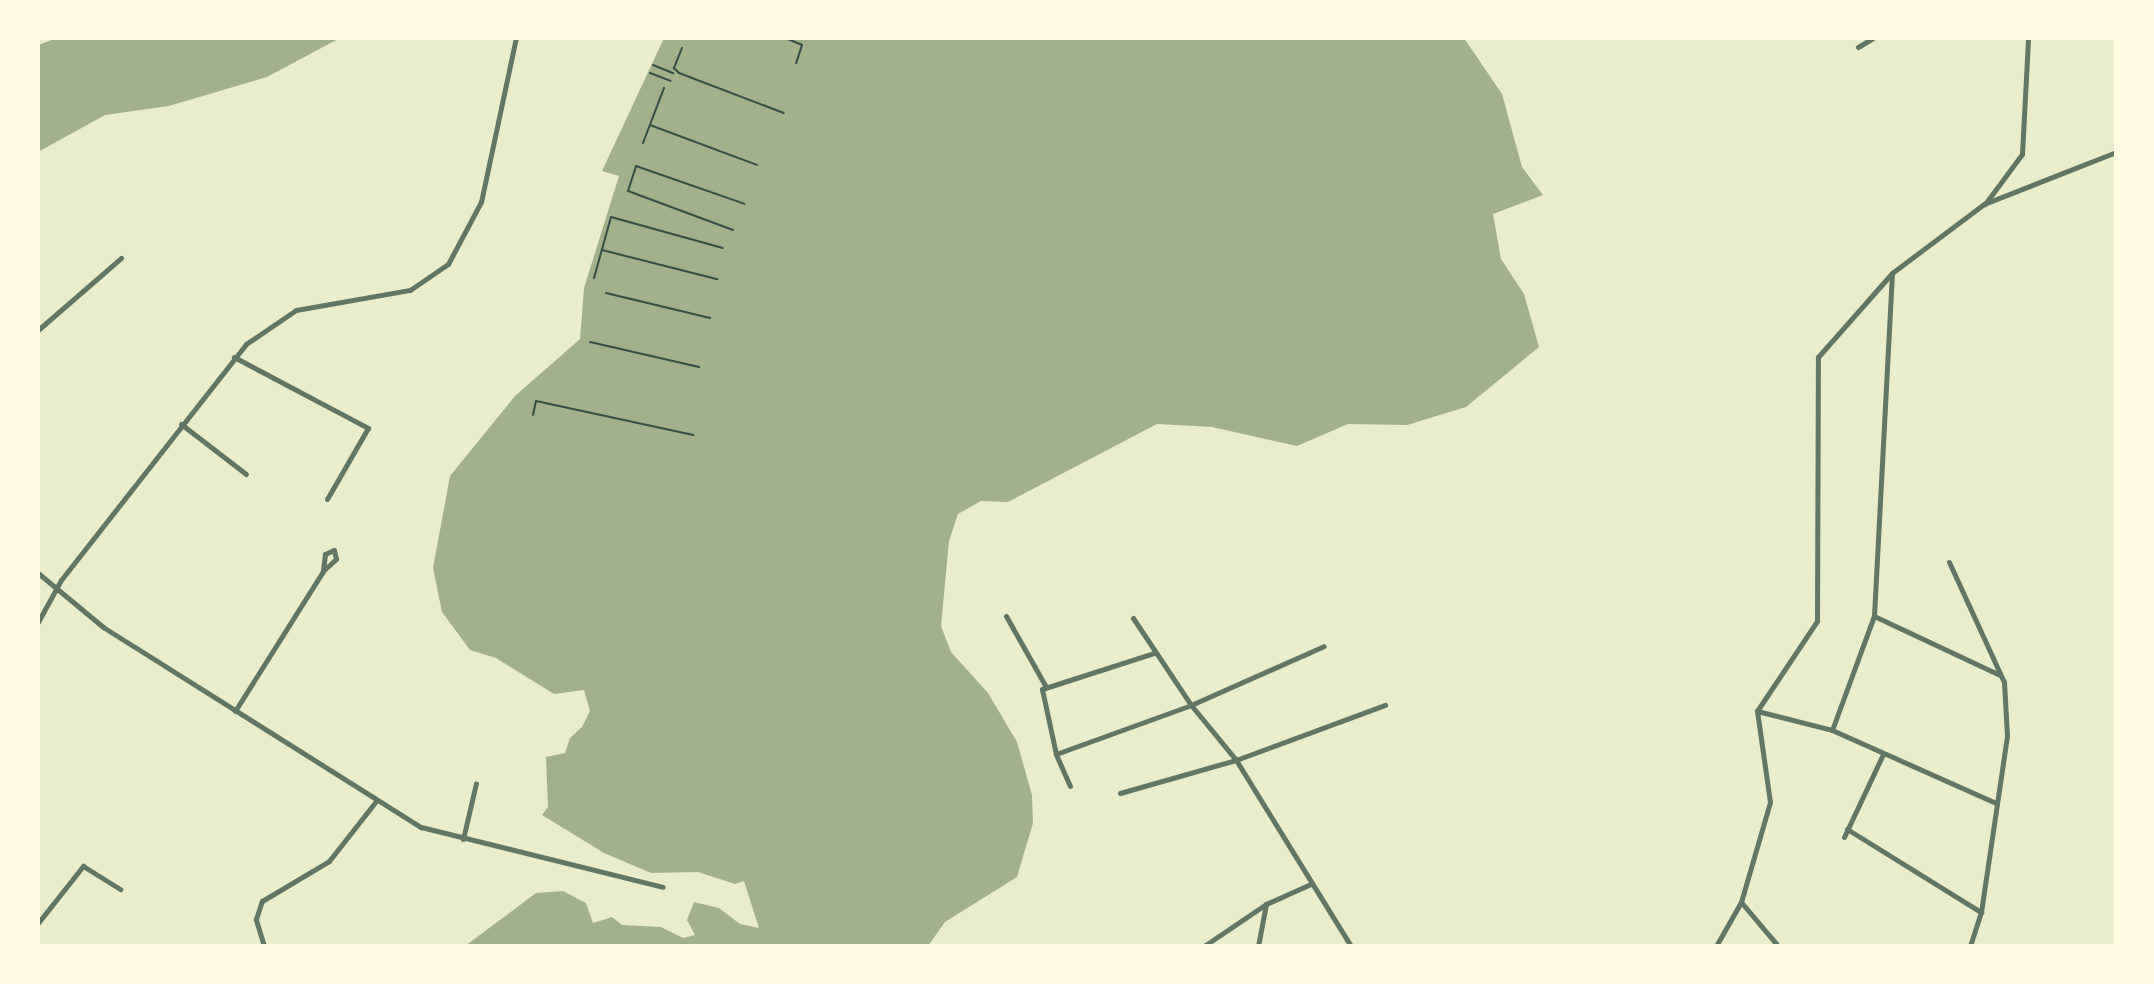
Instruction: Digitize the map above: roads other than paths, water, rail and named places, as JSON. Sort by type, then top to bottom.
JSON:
[{"type":"street","points":[[38,622],[55,593],[234,357],[296,310],[410,290],[448,264],[481,202],[516,38]]},
{"type":"street","points":[[1858,47],[1873,38]]},
{"type":"street","points":[[1984,204],[2022,154],[2028,38]]},
{"type":"street","points":[[1716,946],[1741,902],[1770,802],[1757,711],[1817,621],[1818,357],[1892,273],[1984,204],[2116,152]]},
{"type":"street","points":[[38,330],[121,258]]},
{"type":"street","points":[[1832,730],[1874,616],[1892,273]]},
{"type":"street","points":[[234,357],[368,428],[327,499]]},
{"type":"street","points":[[181,424],[246,474]]},
{"type":"street","points":[[1949,562],[2001,676],[2007,736],[1981,912],[1970,946]]},
{"type":"street","points":[[235,711],[323,571]]},
{"type":"street","points":[[38,573],[55,593],[235,711],[421,827],[663,887]]},
{"type":"street","points":[[1006,616],[1046,687]]},
{"type":"street","points":[[1874,616],[2001,676]]},
{"type":"street","points":[[1133,618],[1191,705],[1236,760],[1351,946]]},
{"type":"street","points":[[1056,754],[1191,705],[1324,646]]},
{"type":"street","points":[[1070,786],[1056,754],[1042,689],[1154,653]]},
{"type":"street","points":[[1120,793],[1236,760],[1385,705]]},
{"type":"street","points":[[1757,711],[1832,730],[1996,803]]},
{"type":"street","points":[[1844,837],[1883,754]]},
{"type":"street","points":[[463,839],[476,783]]},
{"type":"street","points":[[264,946],[256,919],[262,901],[329,861],[376,801]]},
{"type":"street","points":[[1847,829],[1981,912]]},
{"type":"street","points":[[38,923],[83,866],[120,889]]},
{"type":"street","points":[[1204,946],[1266,904],[1311,884]]},
{"type":"street","points":[[1741,902],[1778,946]]},
{"type":"street","points":[[1258,946],[1266,904]]}]
